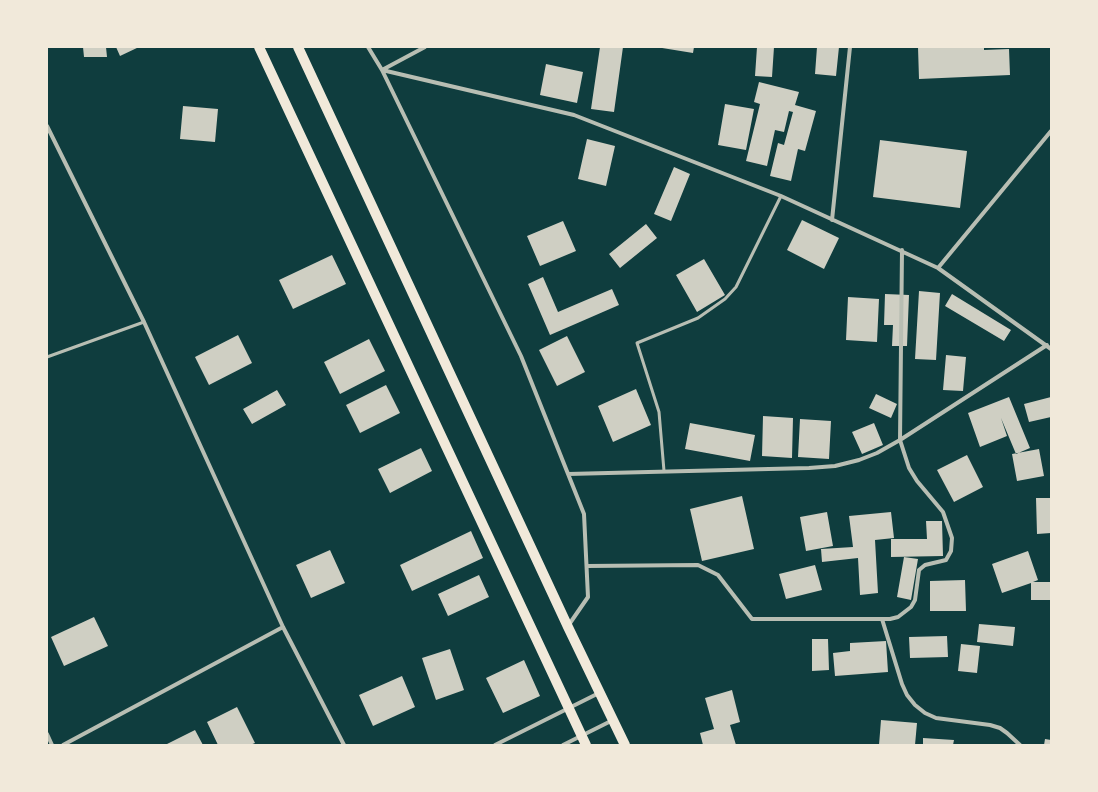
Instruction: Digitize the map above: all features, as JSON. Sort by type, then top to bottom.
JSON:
[{"type":"main road","points":[[259,47],[584,740]]},
{"type":"main road","points":[[298,47],[568,627],[625,745]]},
{"type":"street","points":[[368,47],[382,70],[521,356],[584,514],[588,597],[568,627]]},
{"type":"street","points":[[382,70],[425,47]]},
{"type":"street","points":[[832,220],[850,47]]},
{"type":"street","points":[[382,70],[574,115],[781,196],[902,250],[938,268],[1051,349]]},
{"type":"street","points":[[47,126],[144,322],[283,627],[344,745]]},
{"type":"street","points":[[938,268],[1051,131]]},
{"type":"street","points":[[587,566],[698,565],[718,575],[752,619],[882,619],[898,617],[911,607],[915,600],[919,570],[925,565],[946,560],[952,544],[951,532],[943,512],[917,481],[903,454],[900,440],[902,250]]},
{"type":"street","points":[[568,474],[835,466],[859,460],[877,453],[900,440],[1047,345]]},
{"type":"street","points":[[882,619],[902,684],[907,696],[915,705],[925,713],[936,718],[990,725],[1000,728],[1008,733],[1020,745]]},
{"type":"street","points":[[62,745],[283,627]]},
{"type":"street","points":[[495,745],[600,693]]},
{"type":"street","points":[[563,745],[584,740],[613,720]]},
{"type":"street","points":[[47,734],[52,745]]},
{"type":"lane","points":[[664,471],[659,412],[637,343],[698,318],[725,299],[736,287],[781,196]]},
{"type":"lane","points":[[47,357],[144,322]]},
{"type":"building","points":[[83,47],[106,47],[107,57],[84,57]]},
{"type":"building","points":[[116,47],[139,47],[120,56]]},
{"type":"building","points":[[600,47],[623,47],[614,112],[591,109]]},
{"type":"building","points":[[656,47],[694,47],[693,53]]},
{"type":"building","points":[[757,47],[774,47],[772,77],[755,76]]},
{"type":"building","points":[[817,47],[839,47],[836,76],[815,74]]},
{"type":"building","points":[[918,47],[984,47],[984,50],[1009,49],[1010,75],[919,79]]},
{"type":"building","points":[[546,64],[583,72],[577,103],[540,95]]},
{"type":"building","points":[[759,82],[799,92],[795,105],[816,111],[805,151],[798,149],[791,181],[770,176],[778,143],[784,145],[793,112],[789,111],[784,132],[775,130],[767,166],[746,161],[760,104],[754,102]]},
{"type":"building","points":[[725,104],[754,109],[746,150],[718,145]]},
{"type":"building","points":[[183,106],[218,109],[215,142],[180,139]]},
{"type":"building","points":[[587,139],[615,146],[606,186],[578,179]]},
{"type":"building","points":[[880,140],[967,151],[960,208],[873,197]]},
{"type":"building","points":[[674,167],[690,174],[671,221],[654,214]]},
{"type":"building","points":[[802,220],[839,238],[824,269],[787,250]]},
{"type":"building","points":[[563,221],[576,251],[540,266],[527,236]]},
{"type":"building","points":[[646,224],[657,238],[620,268],[609,254]]},
{"type":"building","points":[[332,255],[346,284],[293,309],[279,280]]},
{"type":"building","points":[[704,259],[725,295],[697,312],[676,275]]},
{"type":"building","points":[[543,277],[558,312],[612,289],[619,305],[550,335],[528,284]]},
{"type":"building","points":[[919,291],[940,293],[936,360],[915,359]]},
{"type":"building","points":[[885,294],[909,295],[907,346],[892,346],[893,325],[884,325]]},
{"type":"building","points":[[952,294],[1011,330],[1004,341],[945,306]]},
{"type":"building","points":[[848,297],[879,299],[877,342],[846,340]]},
{"type":"building","points":[[238,335],[252,363],[209,385],[195,357]]},
{"type":"building","points":[[567,336],[585,372],[557,386],[539,350]]},
{"type":"building","points":[[369,339],[385,371],[340,394],[324,362]]},
{"type":"building","points":[[946,355],[966,357],[963,391],[943,390]]},
{"type":"building","points":[[386,385],[400,413],[360,433],[346,405]]},
{"type":"building","points":[[636,389],[651,425],[613,442],[598,406]]},
{"type":"building","points":[[277,390],[286,405],[252,424],[243,409]]},
{"type":"building","points":[[876,394],[897,404],[891,418],[869,408]]},
{"type":"building","points":[[1009,397],[1030,448],[1016,454],[1001,418],[1007,436],[980,447],[968,413]]},
{"type":"building","points":[[1051,397],[1051,417],[1029,422],[1024,404]]},
{"type":"building","points":[[763,416],[793,418],[792,458],[762,456]]},
{"type":"building","points":[[800,419],[831,421],[829,459],[798,457]]},
{"type":"building","points":[[690,423],[755,435],[750,461],[685,449]]},
{"type":"building","points":[[874,423],[883,445],[862,454],[852,432]]},
{"type":"building","points":[[421,448],[432,471],[390,493],[378,469]]},
{"type":"building","points":[[1039,449],[1044,476],[1017,481],[1012,454]]},
{"type":"building","points":[[967,455],[983,487],[954,502],[937,470]]},
{"type":"building","points":[[742,496],[754,549],[702,561],[690,509]]},
{"type":"building","points":[[1036,498],[1051,498],[1051,533],[1037,534]]},
{"type":"building","points":[[827,512],[833,546],[806,551],[800,517]]},
{"type":"building","points":[[891,512],[894,538],[875,540],[878,593],[860,595],[858,558],[822,562],[821,549],[853,547],[849,516]]},
{"type":"building","points":[[926,521],[942,521],[943,556],[891,557],[891,539],[927,539]]},
{"type":"building","points":[[471,531],[483,558],[412,591],[400,565]]},
{"type":"building","points":[[330,550],[345,583],[311,598],[296,565]]},
{"type":"building","points":[[1028,551],[1038,580],[1033,582],[1051,582],[1051,600],[1031,600],[1031,583],[1002,593],[992,564]]},
{"type":"building","points":[[904,557],[918,559],[911,600],[897,597]]},
{"type":"building","points":[[815,565],[822,590],[786,599],[779,574]]},
{"type":"building","points":[[479,575],[489,597],[448,616],[438,594]]},
{"type":"building","points":[[965,580],[966,611],[930,611],[930,581]]},
{"type":"building","points":[[94,617],[108,646],[64,666],[51,637]]},
{"type":"building","points":[[979,624],[1015,627],[1013,646],[977,642]]},
{"type":"building","points":[[947,636],[948,657],[910,658],[909,637]]},
{"type":"building","points":[[812,639],[828,639],[829,670],[812,671]]},
{"type":"building","points":[[886,641],[888,672],[835,676],[833,653],[850,651],[850,643]]},
{"type":"building","points":[[961,644],[980,646],[977,673],[958,671]]},
{"type":"building","points":[[450,649],[464,690],[436,700],[422,658]]},
{"type":"building","points":[[524,660],[540,696],[503,713],[486,678]]},
{"type":"building","points":[[402,676],[415,707],[373,726],[359,695]]},
{"type":"building","points":[[732,690],[740,722],[730,725],[736,745],[703,745],[700,733],[714,729],[705,698]]},
{"type":"building","points":[[237,707],[255,743],[250,745],[218,745],[207,722]]},
{"type":"building","points":[[881,720],[917,723],[915,745],[879,745]]},
{"type":"building","points":[[195,730],[203,745],[165,745]]},
{"type":"building","points":[[923,738],[954,740],[953,745],[923,745]]},
{"type":"building","points":[[1045,739],[1051,740],[1051,745],[1044,745]]}]
